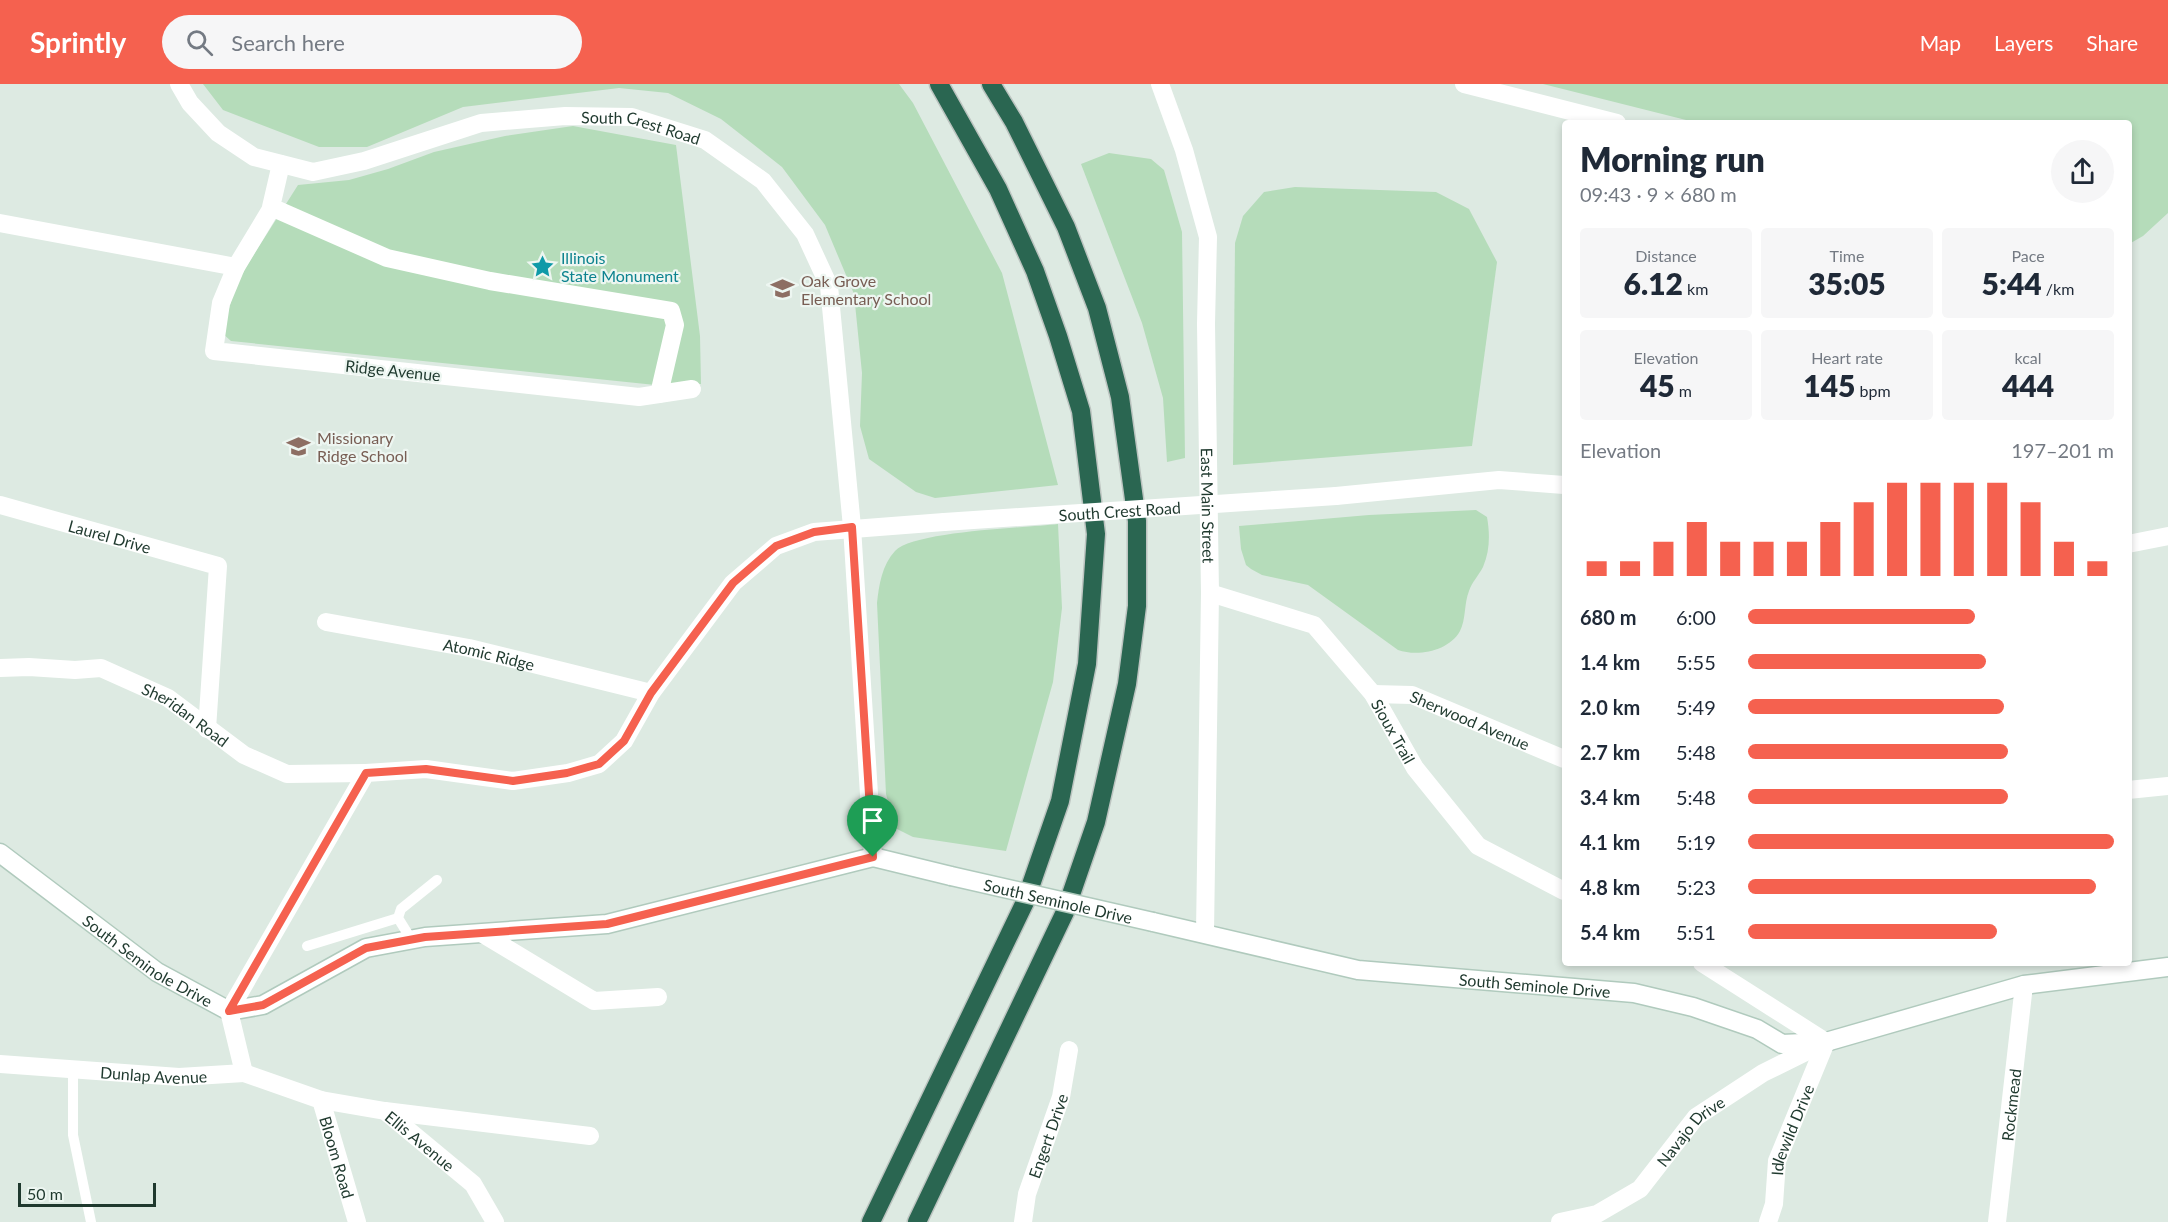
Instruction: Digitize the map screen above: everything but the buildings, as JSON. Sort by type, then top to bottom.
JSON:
[{"type":"highway","points":[[871,1222],[1025,902],[1060,801],[1087,663],[1096,534],[1081,411],[1035,271],[998,189],[939,84]]},
{"type":"highway","points":[[917,1222],[1065,912],[1096,822],[1127,684],[1137,606],[1137,520],[1120,397],[1097,308],[1070,237],[1014,122],[991,84]]},
{"type":"street","name":"South Crest Road","points":[[179,84],[190,103],[218,133],[255,157],[313,172],[364,161],[481,123],[565,116],[632,117],[705,140],[763,181],[805,234],[829,286],[852,527],[873,857]]},
{"type":"street","name":"East Main Street","points":[[1160,84],[1184,150],[1208,237],[1206,336],[1210,593],[1205,933]]},
{"type":"street","points":[[1464,84],[1605,120]]},
{"type":"street","name":"Ridge Avenue","points":[[281,164],[271,207],[236,267],[221,303],[214,351],[639,397],[692,389]]},
{"type":"street","points":[[271,207],[387,258],[490,281],[671,311],[675,326],[659,394]]},
{"type":"street","points":[[0,223],[236,267]]},
{"type":"street","name":"South Crest Road","points":[[852,527],[1336,496],[1499,480],[1562,485]]},
{"type":"street","name":"Laurel Drive","points":[[0,505],[218,566],[207,729]]},
{"type":"street","points":[[244,1073],[229,1011],[366,773],[426,769],[513,781],[567,773],[599,764],[624,741],[651,693],[733,583],[776,546],[814,532],[852,527]]},
{"type":"street","points":[[2132,543],[2168,536]]},
{"type":"street","name":"Sioux Trail","points":[[1210,593],[1314,625],[1372,694],[1415,768],[1478,846],[1562,890]]},
{"type":"street","name":"Atomic Ridge","points":[[326,622],[469,648],[651,693]]},
{"type":"street","name":"Sheridan Road","points":[[0,668],[75,670],[101,668],[168,698],[244,755],[287,774],[366,773]]},
{"type":"street","name":"Sherwood Avenue","points":[[1372,694],[1412,695],[1562,758]]},
{"type":"street","points":[[2132,790],[2168,786]]},
{"type":"street","name":"South Seminole Drive","points":[[0,853],[157,972],[229,1011],[263,1005],[366,948],[411,939],[607,924],[873,857],[1358,970],[1634,993],[1693,1007],[1757,1029],[1782,1044],[1826,1042],[2024,985],[2168,967]]},
{"type":"street","points":[[483,934],[594,1001],[658,997]]},
{"type":"street","points":[[1707,966],[1826,1042]]},
{"type":"street","name":"Rockmead","points":[[1997,1222],[2024,985]]},
{"type":"street","name":"Navajo Drive","points":[[1560,1222],[1597,1214],[1640,1189],[1696,1117],[1763,1073],[1826,1042]]},
{"type":"street","name":"Idlewild Drive","points":[[1768,1222],[1774,1204],[1777,1161],[1826,1042]]},
{"type":"street","name":"Engert Drive","points":[[1023,1222],[1027,1194],[1061,1097],[1069,1050]]},
{"type":"street","name":"Dunlap Avenue","points":[[0,1064],[179,1077],[244,1073]]},
{"type":"street","name":"Bloom Road","points":[[244,1073],[321,1101],[349,1186],[357,1222]]},
{"type":"street","name":"Ellis Avenue","points":[[321,1101],[385,1111],[473,1184],[495,1222]]},
{"type":"street","points":[[385,1111],[590,1136]]},
{"type":"lane","points":[[398,918],[401,909],[437,880]]},
{"type":"lane","points":[[398,918],[411,939]]},
{"type":"lane","points":[[307,946],[398,918]]},
{"type":"lane","points":[[73,1069],[74,1135],[92,1222]]},
{"type":"green space","points":[[203,84],[899,84],[913,103],[1002,273],[1058,485],[935,498],[916,492],[869,459],[860,426],[862,373],[854,294],[825,225],[782,167],[721,119],[668,93],[619,88],[463,107],[367,147],[319,147],[223,110]]},
{"type":"green space","points":[[1543,84],[2168,84],[2168,213],[2143,236],[2132,242],[2132,120],[1686,120]]},
{"type":"green space","points":[[573,126],[676,145],[700,336],[701,384],[665,386],[231,341],[222,333],[237,281],[298,185],[349,180],[434,152],[505,136]]},
{"type":"green space","points":[[1109,153],[1151,159],[1164,170],[1182,232],[1185,458],[1167,462],[1163,398],[1142,323],[1081,164]]},
{"type":"green space","points":[[1295,187],[1436,192],[1469,209],[1497,262],[1472,446],[1233,465],[1235,243],[1243,216],[1264,192]]},
{"type":"green space","points":[[1476,510],[1487,517],[1489,536],[1485,561],[1469,591],[1460,631],[1455,638],[1441,648],[1432,651],[1415,653],[1398,650],[1308,585],[1262,575],[1251,569],[1246,565],[1241,549],[1239,526],[1369,515]]},
{"type":"green space","points":[[1058,524],[1062,608],[1053,682],[1006,851],[913,837],[895,828],[886,794],[877,603],[880,582],[887,562],[895,551],[906,544],[924,539]]},
{"type":"place","name":"Illinois State Monument","points":[[543,266]]},
{"type":"place","name":"Oak Grove Elementary School","points":[[783,289]]},
{"type":"place","name":"Missionary Ridge School","points":[[299,446]]},
{"type":"route","points":[[852,527],[873,857],[607,924],[425,937],[366,948],[263,1005],[229,1011],[366,773],[426,769],[513,781],[567,773],[599,764],[624,741],[651,693],[733,583],[776,546],[814,532],[852,527]]}]
